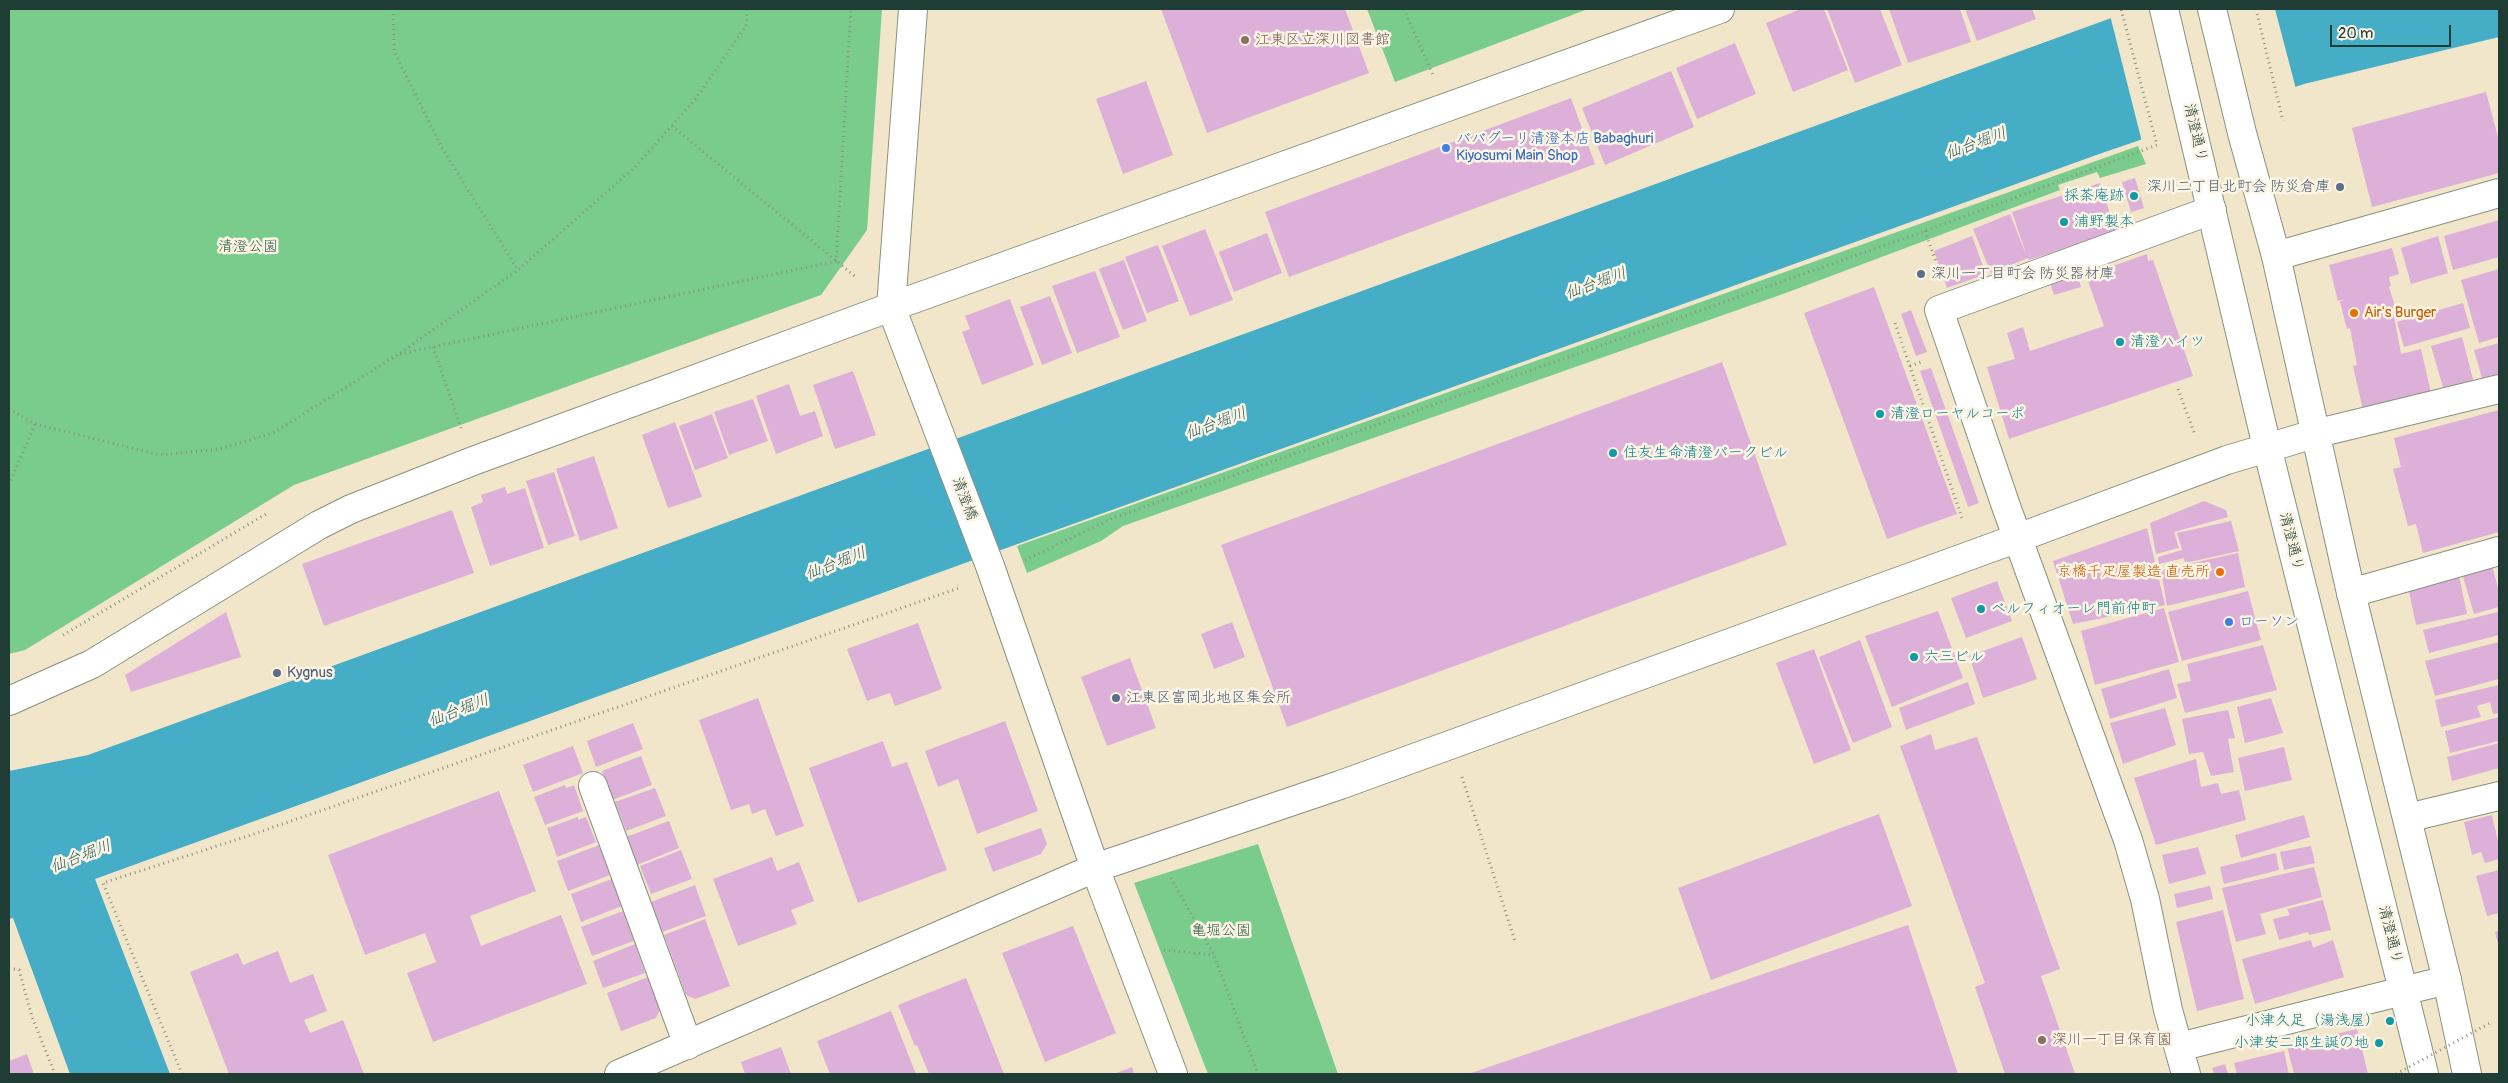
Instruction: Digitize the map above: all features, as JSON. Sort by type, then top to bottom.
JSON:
[{"type":"street","points":[[891,307],[913,9]]},
{"type":"street","points":[[9,701],[92,664],[319,525],[351,509],[473,461],[891,307],[1720,9]]},
{"type":"street","name":"清澄通り","points":[[2164,9],[2197,140],[2267,447],[2424,1074]]},
{"type":"street","points":[[2212,9],[2242,133],[2276,256],[2314,434],[2351,593],[2447,980],[2467,1074]]},
{"type":"street","points":[[2276,256],[2499,193]]},
{"type":"street","points":[[2186,1074],[2168,1010],[2145,899],[2128,840],[2018,538],[1939,310],[2212,210]]},
{"type":"street","name":"清澄橋","points":[[891,307],[990,566],[1096,868],[1173,1074]]},
{"type":"street","points":[[619,1074],[688,1046],[1096,868],[1340,785],[2227,460],[2314,434],[2499,389]]},
{"type":"street","points":[[2351,593],[2499,551]]},
{"type":"street","points":[[593,786],[688,1046]]},
{"type":"street","points":[[2407,818],[2499,796]]},
{"type":"street","points":[[2179,1046],[2447,980]]},
{"type":"path","points":[[393,9],[394,50],[398,59],[442,148],[518,270]]},
{"type":"path","points":[[9,409],[35,424],[160,455],[220,449],[275,432],[397,355],[518,270],[633,169],[694,101],[746,26],[746,9]]},
{"type":"path","points":[[836,262],[851,9]]},
{"type":"path","points":[[1404,9],[1434,76]]},
{"type":"path","points":[[2256,9],[2283,121]]},
{"type":"path","points":[[1017,565],[1112,518],[1925,231],[2157,145],[2122,10]]},
{"type":"path","points":[[672,126],[861,281]]},
{"type":"path","points":[[1925,231],[1941,278]]},
{"type":"path","points":[[397,355],[836,262]]},
{"type":"path","points":[[861,281],[862,272]]},
{"type":"path","points":[[852,285],[861,281]]},
{"type":"path","points":[[1895,323],[1964,524]]},
{"type":"path","points":[[432,347],[462,431]]},
{"type":"path","points":[[2178,389],[2197,440]]},
{"type":"path","points":[[9,485],[35,424]]},
{"type":"path","points":[[60,637],[259,517],[275,510]]},
{"type":"path","points":[[182,1074],[103,883],[263,830],[959,588]]},
{"type":"path","points":[[1461,773],[1515,941]]},
{"type":"path","points":[[1170,878],[1214,955],[1258,1074]]},
{"type":"path","points":[[1162,950],[1214,955]]},
{"type":"path","points":[[9,968],[19,970],[32,1017],[54,1074]]},
{"type":"path","points":[[2396,1074],[2492,1022]]},
{"type":"green space","name":"清澄公園","points":[[9,9],[882,9],[867,230],[821,295],[294,485],[25,650],[9,654]]},
{"type":"green space","points":[[1367,9],[1588,9],[1395,82]]},
{"type":"green space","points":[[2138,146],[2146,164],[2100,178],[2097,172],[2058,185],[2060,190],[1783,294],[1123,526],[1101,541],[1027,573],[1017,546]]},
{"type":"green space","name":"亀堀公園","points":[[1258,844],[1338,1074],[1208,1074],[1134,883]]},
{"type":"water","name":"仙台堀川","points":[[2136,9],[2499,9],[2499,37],[2304,84],[2102,153],[95,879],[170,1074],[70,1074],[13,918],[9,919],[9,771],[88,755]]},
{"type":"pier","points":[[2129,9],[2275,9],[2296,89],[2142,142],[2110,15]]},
{"type":"building","points":[[1161,9],[1345,9],[1369,73],[1207,133]]},
{"type":"building","points":[[1801,9],[1824,9],[1848,70],[1793,92],[1766,23]]},
{"type":"building","points":[[1827,9],[1880,9],[1902,65],[1855,83]]},
{"type":"building","points":[[1889,9],[1960,9],[1971,42],[1908,63]]},
{"type":"building","points":[[1965,9],[2032,9],[2036,19],[1977,41]]},
{"type":"building","points":[[1735,43],[1756,94],[1697,119],[1676,68]]},
{"type":"building","points":[[1671,71],[1694,127],[1605,165],[1582,108]]},
{"type":"building","points":[[1146,81],[1173,155],[1123,174],[1096,99]]},
{"type":"building","points":[[2486,92],[2499,141],[2499,173],[2372,207],[2352,128]]},
{"type":"building","points":[[1571,98],[1595,164],[1289,277],[1265,212]]},
{"type":"building","points":[[2135,178],[2144,208],[2131,212],[2122,182]]},
{"type":"building","name":"浦野製本","points":[[2100,183],[2116,232],[2029,260],[2028,258],[1991,273],[1973,229],[2010,214],[2027,257],[2012,212]]},
{"type":"building","points":[[2499,220],[2499,257],[2453,270],[2444,236]]},
{"type":"building","points":[[1205,229],[1233,300],[1190,316],[1162,246]]},
{"type":"building","points":[[1267,233],[1282,273],[1234,292],[1219,252]]},
{"type":"building","points":[[1972,236],[1986,274],[1947,288],[1934,251]]},
{"type":"building","points":[[2438,236],[2448,273],[2411,284],[2401,248]]},
{"type":"building","points":[[1158,245],[1179,301],[1147,313],[1125,257]]},
{"type":"building","points":[[2392,248],[2399,274],[2389,277],[2391,286],[2389,287],[2398,316],[2394,316],[2401,354],[2421,349],[2431,393],[2363,410],[2353,366],[2357,365],[2350,328],[2347,329],[2340,302],[2344,299],[2338,301],[2329,265]]},
{"type":"building","name":"清澄ハイツ","points":[[2147,254],[2148,261],[2153,260],[2193,376],[2009,439],[1987,367],[2015,359],[2007,333],[2023,327],[2030,351],[2104,326],[2088,281],[2116,271],[2113,266]]},
{"type":"building","points":[[1124,260],[1147,321],[1123,330],[1099,269]]},
{"type":"building","points":[[2499,269],[2499,337],[2479,343],[2461,280]]},
{"type":"building","points":[[1095,271],[1120,337],[1077,353],[1052,286]]},
{"type":"building","points":[[2077,274],[2081,287],[2054,295],[2050,282]]},
{"type":"building","name":"清澄ローヤルコーポ","points":[[1874,287],[1957,514],[1887,539],[1804,313]]},
{"type":"building","points":[[1050,296],[1072,353],[1042,365],[1020,307]]},
{"type":"building","points":[[1010,299],[1034,365],[982,385],[962,332],[970,329],[965,316]]},
{"type":"building","points":[[2463,303],[2470,328],[2404,347],[2397,322]]},
{"type":"building","points":[[1911,310],[1927,352],[1916,356],[1901,314]]},
{"type":"building","points":[[2462,337],[2474,383],[2444,391],[2431,346]]},
{"type":"building","points":[[2499,343],[2499,377],[2483,382],[2474,350]]},
{"type":"building","name":"住友生命清澄パークビル","points":[[1722,362],[1787,545],[1287,727],[1221,545]]},
{"type":"building","points":[[1931,368],[1979,503],[1968,507],[1920,371]]},
{"type":"building","points":[[853,371],[876,435],[835,449],[813,385]]},
{"type":"building","points":[[789,384],[800,416],[815,411],[823,436],[776,454],[756,396]]},
{"type":"building","points":[[753,399],[768,441],[729,455],[714,412]]},
{"type":"building","points":[[2499,410],[2499,532],[2423,553],[2416,524],[2408,526],[2393,469],[2401,467],[2394,438]]},
{"type":"building","points":[[712,414],[728,458],[695,470],[679,426]]},
{"type":"building","points":[[675,422],[702,497],[668,508],[642,435]]},
{"type":"building","points":[[594,456],[618,528],[580,541],[556,469]]},
{"type":"building","points":[[554,472],[575,536],[548,545],[526,481]]},
{"type":"building","points":[[505,487],[507,494],[525,488],[544,548],[490,566],[471,507],[483,502],[481,495]]},
{"type":"building","points":[[2204,501],[2226,510],[2228,517],[2174,532],[2179,548],[2156,554],[2150,523]]},
{"type":"building","points":[[452,510],[474,573],[324,626],[302,564]]},
{"type":"building","points":[[2231,521],[2239,551],[2185,563],[2184,558],[2159,564],[2158,557],[2182,550],[2177,533]]},
{"type":"building","points":[[2147,528],[2165,605],[2073,624],[2053,561]]},
{"type":"building","points":[[2238,553],[2245,587],[2167,606],[2161,570]]},
{"type":"building","points":[[2492,565],[2499,592],[2499,607],[2474,614],[2462,573]]},
{"type":"building","points":[[2459,576],[2467,614],[2416,625],[2408,587]]},
{"type":"building","name":"ベルフィオーレ門前仲町","points":[[1997,581],[2012,621],[1966,638],[1951,598]]},
{"type":"building","points":[[2248,591],[2261,640],[2182,661],[2168,612]]},
{"type":"building","points":[[2164,608],[2179,662],[2095,685],[2081,631]]},
{"type":"building","name":"六三ビル","points":[[1938,611],[1963,678],[1892,707],[1865,636]]},
{"type":"building","points":[[226,612],[241,657],[131,692],[125,675]]},
{"type":"building","points":[[2498,612],[2499,635],[2429,653],[2423,630]]},
{"type":"building","points":[[1232,622],[1245,657],[1214,669],[1201,634]]},
{"type":"building","points":[[918,623],[942,689],[895,706],[890,693],[867,701],[847,649]]},
{"type":"building","points":[[2022,637],[2037,679],[1983,698],[1969,656]]},
{"type":"building","points":[[1860,640],[1892,727],[1853,743],[1819,657]]},
{"type":"building","points":[[2499,642],[2499,679],[2435,696],[2425,661]]},
{"type":"building","points":[[2263,645],[2277,690],[2185,713],[2177,684],[2191,681],[2187,664]]},
{"type":"building","points":[[1814,649],[1851,750],[1814,764],[1776,663]]},
{"type":"building","points":[[1130,658],[1156,728],[1107,746],[1081,677]]},
{"type":"building","points":[[2169,669],[2177,698],[2110,719],[2101,689]]},
{"type":"building","points":[[1968,682],[1975,704],[1906,730],[1899,708]]},
{"type":"building","points":[[2499,685],[2499,713],[2493,714],[2490,702],[2477,706],[2481,717],[2441,727],[2435,700]]},
{"type":"building","points":[[758,698],[804,826],[776,836],[765,809],[752,814],[749,804],[731,810],[699,720]]},
{"type":"building","points":[[2271,698],[2283,733],[2245,743],[2237,707]]},
{"type":"building","points":[[2165,708],[2176,745],[2123,764],[2110,723]]},
{"type":"building","points":[[2228,710],[2235,738],[2228,739],[2234,772],[2211,776],[2203,752],[2189,754],[2182,719]]},
{"type":"building","points":[[2499,717],[2499,741],[2450,753],[2445,731]]},
{"type":"building","points":[[1005,721],[1038,811],[977,834],[958,779],[938,787],[925,751]]},
{"type":"building","points":[[633,723],[643,749],[596,767],[587,741]]},
{"type":"building","points":[[1931,734],[1935,750],[1977,737],[2060,969],[2041,976],[2075,1074],[2005,1074],[1975,987],[1985,983],[1900,746]]},
{"type":"building","points":[[883,741],[892,767],[907,762],[947,870],[858,903],[809,768]]},
{"type":"building","points":[[2499,743],[2499,768],[2452,781],[2447,757]]},
{"type":"building","points":[[573,746],[583,773],[533,792],[523,765]]},
{"type":"building","points":[[2284,747],[2292,780],[2245,791],[2238,758]]},
{"type":"building","points":[[641,756],[652,785],[612,800],[602,771]]},
{"type":"building","points":[[2196,759],[2201,787],[2218,783],[2221,794],[2239,790],[2246,820],[2156,845],[2134,778]]},
{"type":"building","points":[[565,785],[566,788],[574,785],[583,811],[545,825],[534,797]]},
{"type":"building","points":[[655,788],[666,816],[626,831],[615,802]]},
{"type":"building","points":[[499,791],[536,891],[470,916],[481,946],[561,915],[587,984],[433,1042],[407,973],[436,962],[425,933],[365,955],[328,855]]},
{"type":"building","points":[[1879,814],[1912,906],[1711,980],[1678,888]]},
{"type":"building","points":[[2304,815],[2310,837],[2241,858],[2235,835]]},
{"type":"building","points":[[2492,815],[2499,846],[2499,859],[2485,863],[2481,852],[2472,855],[2464,822]]},
{"type":"building","points":[[578,817],[578,820],[586,817],[596,842],[557,857],[547,828]]},
{"type":"building","points":[[669,821],[679,848],[637,865],[626,837]]},
{"type":"building","points":[[1041,828],[1047,844],[1041,854],[993,872],[984,848]]},
{"type":"building","points":[[599,845],[610,875],[568,891],[557,861]]},
{"type":"building","points":[[2311,846],[2315,863],[2284,870],[2280,852]]},
{"type":"building","points":[[2198,847],[2206,874],[2169,884],[2162,855]]},
{"type":"building","points":[[681,850],[692,879],[651,894],[640,866]]},
{"type":"building","points":[[2276,853],[2279,870],[2224,884],[2220,867]]},
{"type":"building","points":[[772,857],[777,871],[799,862],[814,901],[791,910],[797,924],[738,946],[713,879]]},
{"type":"building","points":[[2314,867],[2322,897],[2260,914],[2266,934],[2236,942],[2222,888]]},
{"type":"building","points":[[2499,870],[2499,913],[2487,916],[2476,876]]},
{"type":"building","points":[[612,879],[622,906],[581,922],[571,894]]},
{"type":"building","points":[[695,885],[706,916],[662,932],[651,902]]},
{"type":"building","points":[[2210,886],[2213,899],[2177,908],[2174,894]]},
{"type":"building","points":[[2323,900],[2331,930],[2309,935],[2308,932],[2279,940],[2273,919],[2290,915],[2287,909]]},
{"type":"building","points":[[2223,910],[2244,999],[2197,1011],[2176,922]]},
{"type":"building","points":[[623,911],[634,941],[592,956],[581,927]]},
{"type":"building","points":[[705,919],[730,986],[695,999],[686,995],[664,935]]},
{"type":"building","points":[[1908,925],[1958,1074],[1468,1074]]},
{"type":"building","points":[[1073,926],[1116,1033],[1045,1062],[1002,953]]},
{"type":"building","points":[[2499,930],[2499,947],[2495,932]]},
{"type":"building","points":[[2311,940],[2313,948],[2333,940],[2344,977],[2255,1004],[2242,959]]},
{"type":"building","points":[[635,944],[645,973],[603,988],[593,961]]},
{"type":"building","points":[[278,951],[290,983],[313,974],[327,1011],[304,1020],[310,1033],[343,1020],[364,1074],[229,1074],[190,972],[238,953],[243,965]]},
{"type":"building","points":[[648,977],[660,1010],[656,1018],[621,1031],[607,993]]},
{"type":"building","points":[[966,978],[1004,1074],[929,1074],[898,1005]]},
{"type":"building","points":[[891,1011],[916,1074],[830,1074],[817,1041]]},
{"type":"building","points":[[2357,1029],[2368,1074],[2294,1074],[2287,1046]]},
{"type":"building","points":[[781,1047],[791,1074],[745,1074],[741,1062]]},
{"type":"building","points":[[2284,1051],[2289,1074],[2237,1074],[2234,1063]]},
{"type":"building","points":[[27,1054],[34,1074],[9,1074],[9,1061]]},
{"type":"building","points":[[2225,1064],[2228,1074],[2214,1074],[2212,1068]]},
{"type":"building","points":[[1132,1067],[1134,1074],[1114,1074]]},
{"type":"place","name":"江東区立深川図書館","points":[[1245,40]]},
{"type":"place","name":"ババグーリ清澄本店 Babaghuri Kiyosumi Main Shop","points":[[1446,148]]},
{"type":"place","name":"深川二丁目北町会 防災倉庫","points":[[2340,187]]},
{"type":"place","name":"採茶庵跡","points":[[2134,196]]},
{"type":"place","name":"浦野製本","points":[[2064,222]]},
{"type":"place","name":"深川一丁目町会 防災器材庫","points":[[1921,274]]},
{"type":"place","name":"Air's Burger","points":[[2354,313]]},
{"type":"place","name":"清澄ハイツ","points":[[2120,342]]},
{"type":"place","name":"清澄ローヤルコーポ","points":[[1880,414]]},
{"type":"place","name":"住友生命清澄パークビル","points":[[1613,453]]},
{"type":"place","name":"京橋千疋屋製造 直売所","points":[[2220,572]]},
{"type":"place","name":"ベルフィオーレ門前仲町","points":[[1981,609]]},
{"type":"place","name":"ローソン","points":[[2229,622]]},
{"type":"place","name":"六三ビル","points":[[1914,657]]},
{"type":"place","name":"Kygnus","points":[[277,673]]},
{"type":"place","name":"江東区富岡北地区集会所","points":[[1116,698]]},
{"type":"place","name":"小津久足（湯浅屋）","points":[[2390,1021]]},
{"type":"place","name":"深川一丁目保育園","points":[[2042,1040]]},
{"type":"place","name":"小津安二郎生誕の地","points":[[2379,1043]]}]
